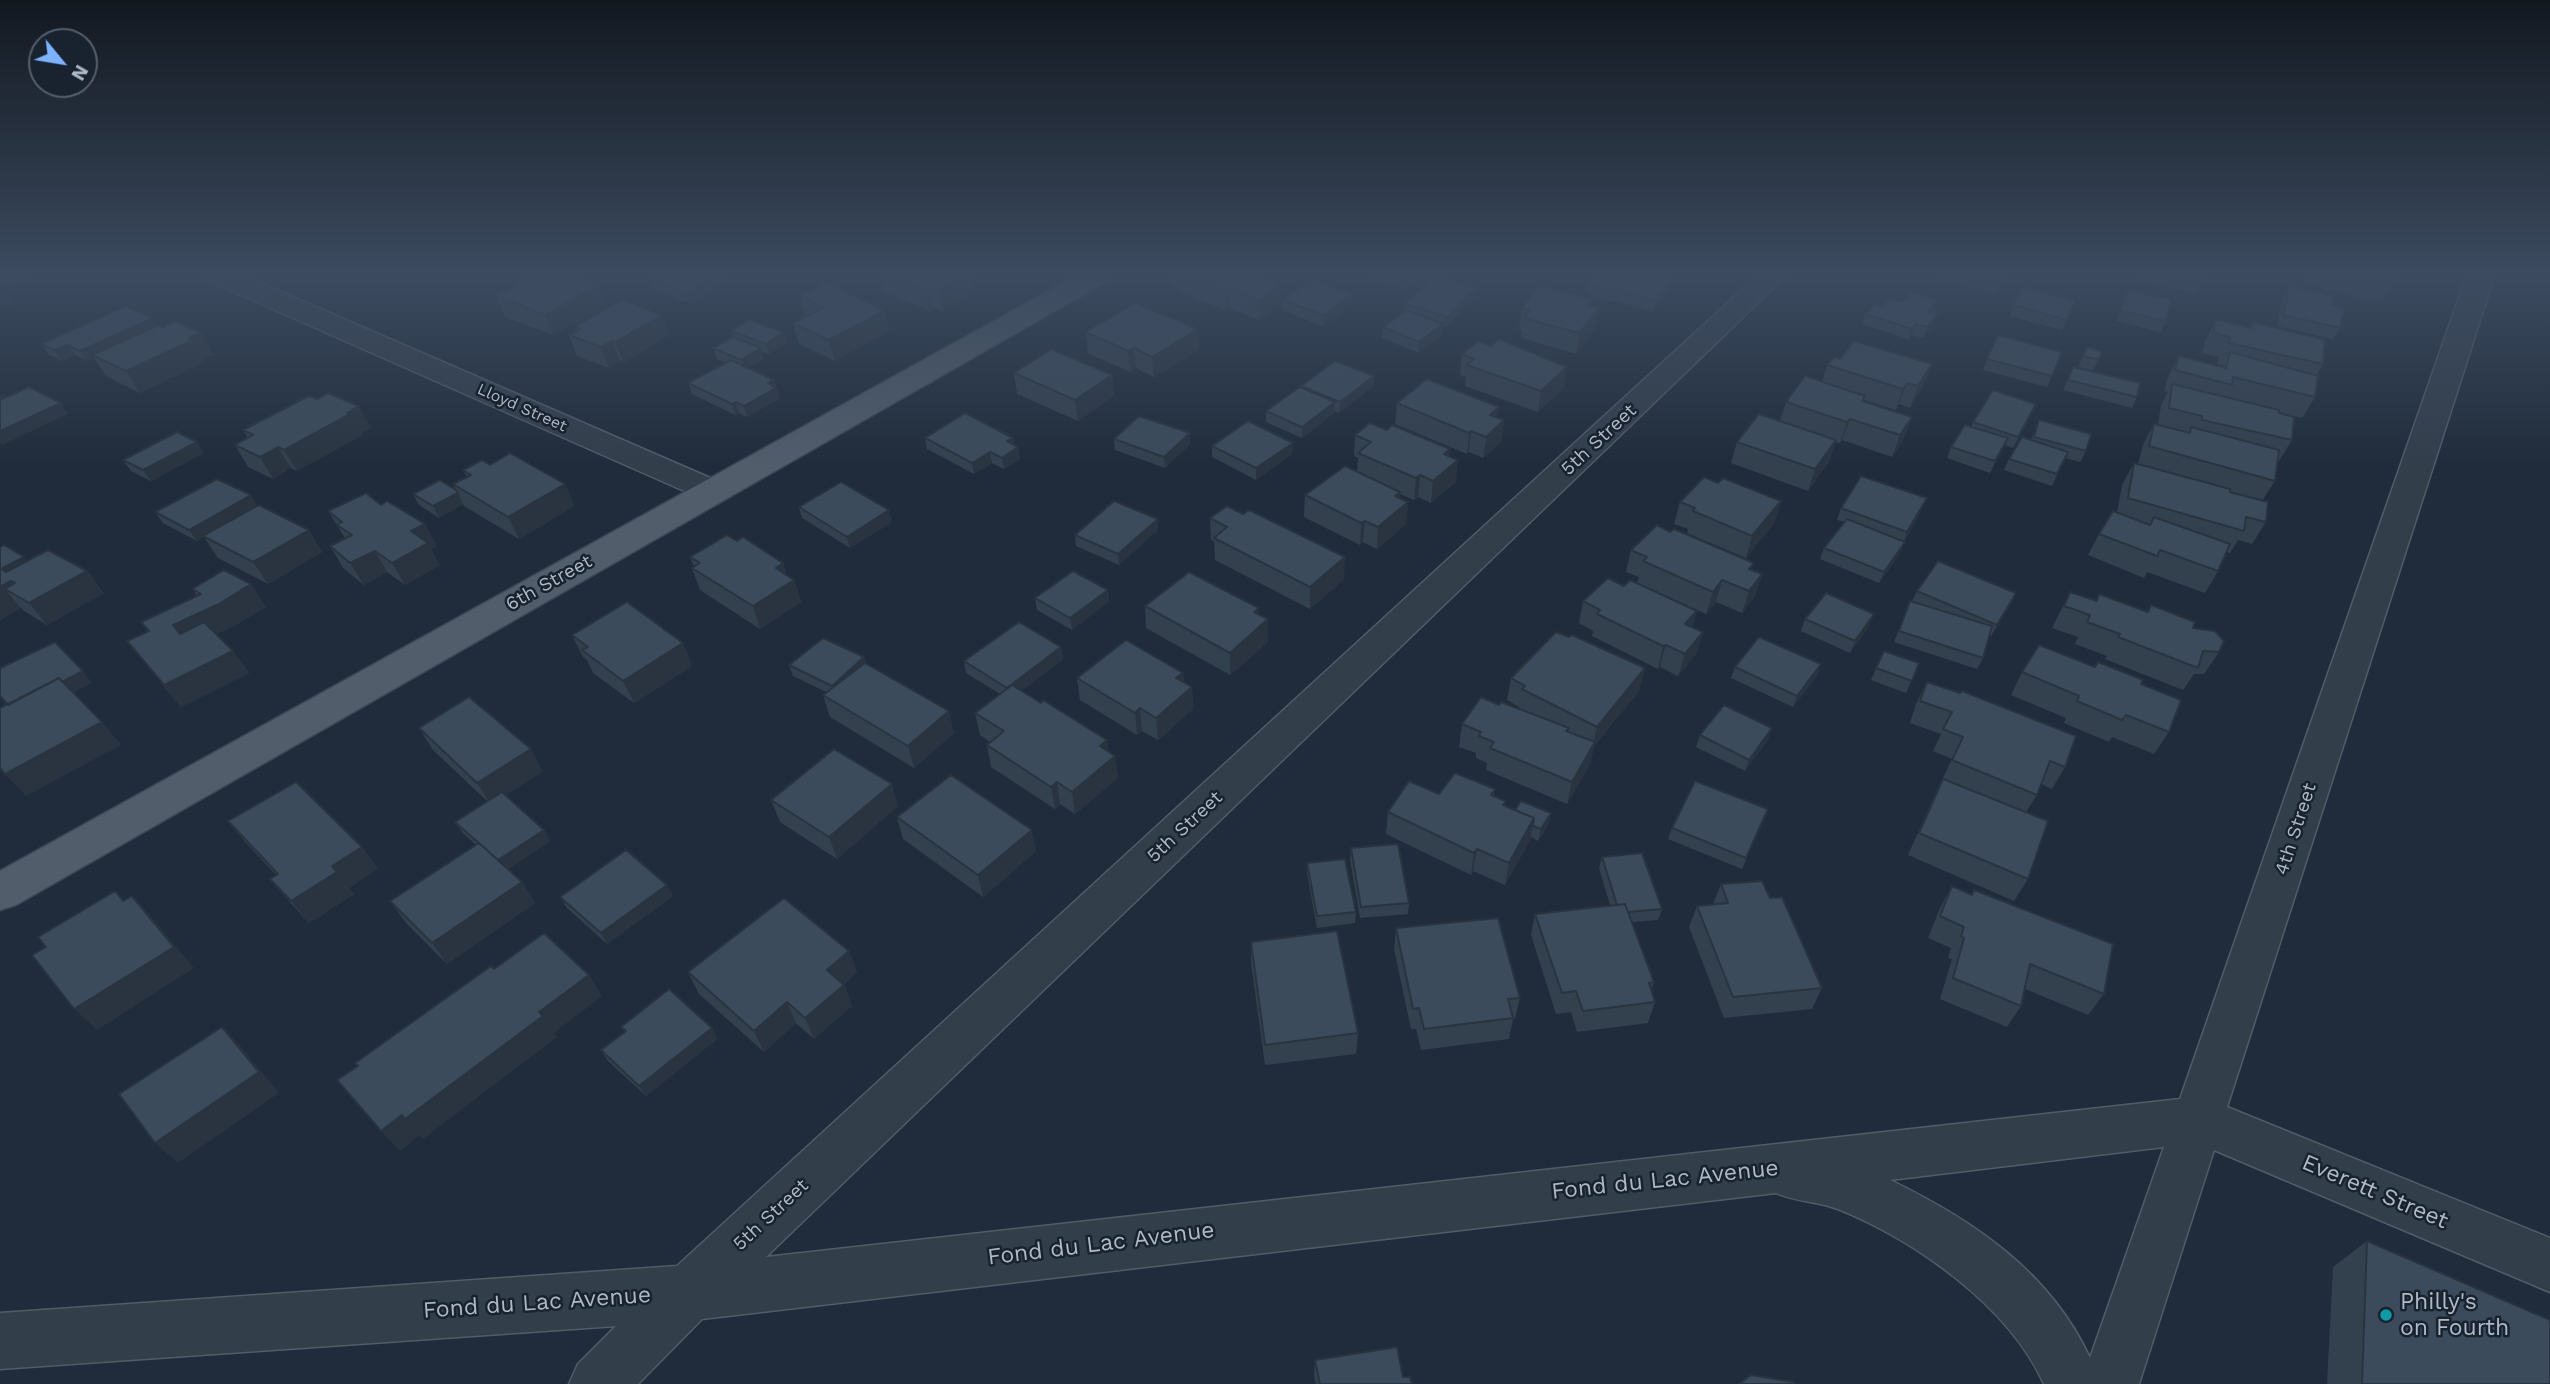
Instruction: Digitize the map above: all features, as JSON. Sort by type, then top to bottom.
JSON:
[{"type":"main road","name":"6th Street","points":[[0,892],[983,339]]},
{"type":"street","name":"Lloyd Street","points":[[364,339],[712,491]]},
{"type":"street","name":"5th Street","points":[[598,1384],[689,1293],[1706,339]]},
{"type":"street","name":"4th Street","points":[[2110,1384],[2460,339]]},
{"type":"street","name":"Fond du Lac Avenue","points":[[0,1341],[689,1293],[2200,1120]]},
{"type":"street","name":"Everett Street","points":[[2200,1120],[2550,1265]]},
{"type":"street","points":[[1754,1170],[1833,1182],[1914,1220],[1966,1252],[2002,1283],[2042,1327],[2068,1369],[2073,1384]]},
{"type":"building","points":[[53,339],[107,339],[80,351],[67,345],[54,350],[41,344]]},
{"type":"building","points":[[129,339],[193,340],[126,371],[92,355]]},
{"type":"building","points":[[579,339],[621,339],[601,347]]},
{"type":"building","points":[[730,339],[737,339],[761,348],[741,360],[713,348]]},
{"type":"building","points":[[751,339],[774,339],[766,344]]},
{"type":"building","points":[[1101,339],[1182,339],[1152,357],[1134,348],[1128,351]]},
{"type":"building","points":[[1499,339],[1567,367],[1541,391],[1467,365],[1474,359],[1462,354],[1479,341],[1491,346]]},
{"type":"building","points":[[1996,339],[2012,339],[2062,352],[2052,376],[1987,359]]},
{"type":"building","points":[[2229,339],[2319,339],[2325,340],[2323,364],[2228,343]]},
{"type":"building","points":[[1854,341],[1932,364],[1918,386],[1907,383],[1903,389],[1827,365],[1834,357],[1840,359]]},
{"type":"building","points":[[2087,347],[2102,351],[2099,360],[2083,356]]},
{"type":"building","points":[[1051,349],[1112,375],[1075,400],[1014,373]]},
{"type":"building","points":[[2230,352],[2318,376],[2315,397],[2233,377],[2232,385],[2175,370],[2179,356],[2226,368]]},
{"type":"building","points":[[731,360],[774,380],[768,383],[776,388],[744,406],[735,402],[732,404],[688,383]]},
{"type":"building","points":[[1335,361],[1374,376],[1340,402],[1301,386]]},
{"type":"building","points":[[2073,367],[2140,383],[2137,397],[2068,380]]},
{"type":"building","points":[[1805,376],[1865,396],[1862,401],[1912,417],[1900,435],[1850,419],[1847,422],[1786,402]]},
{"type":"building","points":[[1427,379],[1499,407],[1490,415],[1504,420],[1486,437],[1471,431],[1469,433],[1397,403]]},
{"type":"building","points":[[2172,384],[2279,410],[2279,413],[2294,417],[2292,440],[2202,420],[2202,416],[2169,408]]},
{"type":"building","points":[[29,387],[61,403],[0,431],[0,400]]},
{"type":"building","points":[[1300,387],[1335,402],[1302,427],[1266,411]]},
{"type":"building","points":[[1993,390],[2036,404],[2018,437],[1973,422]]},
{"type":"building","points":[[328,393],[359,406],[347,413],[350,414],[284,450],[278,447],[260,457],[235,445],[253,435],[243,430],[309,396],[317,399]]},
{"type":"building","points":[[965,413],[1013,438],[1007,441],[1018,447],[1002,458],[990,452],[972,463],[925,438]]},
{"type":"building","points":[[1759,414],[1836,440],[1815,469],[1737,442]]},
{"type":"building","points":[[1139,416],[1190,433],[1164,457],[1114,439]]},
{"type":"building","points":[[2039,420],[2091,434],[2086,451],[2034,437]]},
{"type":"building","points":[[1248,421],[1293,443],[1256,468],[1212,446]]},
{"type":"building","points":[[1370,423],[1387,430],[1392,425],[1450,449],[1444,454],[1458,460],[1433,481],[1420,475],[1416,478],[1358,453],[1371,442],[1355,435]]},
{"type":"building","points":[[2154,424],[2190,433],[2191,427],[2279,450],[2275,481],[2149,446]]},
{"type":"building","points":[[1965,425],[2008,438],[1995,461],[1951,447]]},
{"type":"building","points":[[177,432],[197,442],[143,470],[123,460]]},
{"type":"building","points":[[2022,437],[2068,452],[2057,474],[2009,459]]},
{"type":"building","points":[[510,453],[565,484],[508,517],[453,484],[471,475],[463,470],[482,460],[490,465]]},
{"type":"building","points":[[2134,463],[2268,502],[2266,522],[2246,517],[2244,531],[2128,498]]},
{"type":"building","points":[[1345,466],[1400,492],[1395,496],[1408,502],[1378,527],[1365,521],[1361,523],[1305,495]]},
{"type":"building","points":[[1861,476],[1927,498],[1907,532],[1841,508]]},
{"type":"building","points":[[1704,477],[1718,483],[1723,478],[1781,501],[1752,536],[1693,511],[1695,508],[1680,502]]},
{"type":"building","points":[[217,479],[251,495],[189,530],[155,512]]},
{"type":"building","points":[[440,480],[458,493],[433,506],[413,494]]},
{"type":"building","points":[[841,482],[889,510],[847,537],[799,507]]},
{"type":"building","points":[[366,493],[381,505],[387,501],[425,524],[411,531],[428,543],[392,563],[375,551],[350,563],[330,546],[352,535],[337,525],[342,522],[328,511]]},
{"type":"building","points":[[1114,501],[1158,519],[1118,554],[1075,535]]},
{"type":"building","points":[[259,505],[309,530],[253,562],[203,536]]},
{"type":"building","points":[[1227,506],[1243,514],[1249,510],[1345,557],[1310,587],[1214,538],[1227,527],[1210,518]]},
{"type":"building","points":[[2113,511],[2150,525],[2154,517],[2230,544],[2218,571],[2160,550],[2157,556],[2099,534]]},
{"type":"building","points":[[1847,519],[1905,542],[1884,572],[1824,548]]},
{"type":"building","points":[[1657,525],[1670,532],[1674,529],[1754,563],[1749,569],[1762,574],[1749,591],[1722,580],[1713,592],[1643,561],[1647,557],[1631,550]]},
{"type":"building","points":[[727,535],[737,541],[743,537],[783,563],[776,568],[794,580],[753,606],[692,568],[700,563],[690,557]]},
{"type":"building","points":[[4,545],[24,557],[1,569],[6,572],[48,550],[87,571],[29,603],[5,589],[15,583],[11,581],[0,587],[0,547]]},
{"type":"building","points":[[1938,561],[2016,593],[1997,625],[1917,591]]},
{"type":"building","points":[[224,570],[251,584],[219,604],[173,625],[180,634],[204,622],[233,651],[164,685],[127,641],[149,631],[141,622],[201,594],[192,589]]},
{"type":"building","points":[[1073,571],[1108,590],[1070,618],[1035,598]]},
{"type":"building","points":[[1189,572],[1259,608],[1254,612],[1268,619],[1230,653],[1145,606]]},
{"type":"building","points":[[1608,578],[1624,586],[1630,580],[1697,611],[1685,624],[1703,632],[1685,654],[1597,614],[1600,610],[1583,601]]},
{"type":"building","points":[[2070,592],[2097,601],[2099,594],[2148,612],[2151,605],[2195,622],[2193,628],[2215,631],[2224,641],[2219,652],[2203,651],[2198,668],[2087,622],[2090,615],[2064,606]]},
{"type":"building","points":[[1826,593],[1874,614],[1855,641],[1805,619]]},
{"type":"building","points":[[1910,601],[1992,626],[1983,658],[1899,631]]},
{"type":"building","points":[[627,602],[683,643],[623,681],[582,650],[588,647],[572,635]]},
{"type":"building","points":[[1019,622],[1061,647],[1007,688],[964,661]]},
{"type":"building","points":[[1556,632],[1569,637],[1572,635],[1645,668],[1597,727],[1522,689],[1525,686],[1511,678]]},
{"type":"building","points":[[1759,637],[1821,664],[1797,696],[1735,667]]},
{"type":"building","points":[[823,638],[864,657],[832,686],[789,665]]},
{"type":"building","points":[[1126,640],[1183,673],[1176,678],[1192,687],[1156,718],[1140,708],[1135,713],[1077,678]]},
{"type":"building","points":[[55,642],[83,671],[62,682],[59,678],[8,705],[0,696],[0,668]]},
{"type":"building","points":[[2039,645],[2095,667],[2098,662],[2143,680],[2141,684],[2181,700],[2169,732],[2126,715],[2122,720],[2077,701],[2079,696],[2022,672]]},
{"type":"building","points":[[1884,651],[1919,663],[1912,681],[1876,668]]},
{"type":"building","points":[[865,663],[949,711],[908,746],[823,695]]},
{"type":"building","points":[[59,678],[102,722],[5,774],[0,768],[0,708]]},
{"type":"building","points":[[1927,682],[1960,693],[1962,691],[2076,736],[2065,767],[2050,761],[2037,795],[1952,760],[1963,737],[1943,729],[1952,712],[1920,701]]},
{"type":"building","points":[[1012,685],[1041,703],[1043,700],[1107,740],[1100,746],[1115,756],[1072,792],[1057,782],[1051,787],[987,745],[1004,731],[975,713]]},
{"type":"building","points":[[469,697],[531,749],[477,783],[419,728]]},
{"type":"building","points":[[1481,697],[1569,728],[1566,731],[1595,742],[1572,782],[1490,748],[1494,742],[1479,736],[1481,732],[1462,724]]},
{"type":"building","points":[[1724,705],[1772,728],[1749,760],[1700,735]]},
{"type":"building","points":[[834,749],[892,784],[829,837],[771,800]]},
{"type":"building","points":[[1455,773],[1495,789],[1491,795],[1506,801],[1503,805],[1534,818],[1509,863],[1477,849],[1474,853],[1388,812],[1409,781],[1439,794]]},
{"type":"building","points":[[951,775],[1032,830],[978,875],[897,817]]},
{"type":"building","points":[[1943,779],[2048,821],[2028,879],[1919,833]]},
{"type":"building","points":[[1695,781],[1768,809],[1746,858],[1672,828]]},
{"type":"building","points":[[296,782],[362,847],[332,866],[337,872],[291,901],[270,879],[278,874],[228,821]]},
{"type":"building","points":[[502,792],[544,830],[498,860],[455,822]]},
{"type":"building","points":[[1521,801],[1551,813],[1541,829],[1533,826],[1534,818],[1515,810]]},
{"type":"building","points":[[479,843],[522,882],[432,943],[390,901]]},
{"type":"building","points":[[1398,844],[1409,903],[1361,907],[1351,848]]},
{"type":"building","points":[[626,850],[667,885],[601,933],[560,897]]},
{"type":"building","points":[[1642,853],[1662,909],[1628,912],[1625,904],[1617,905],[1602,857]]},
{"type":"building","points":[[1345,859],[1356,912],[1317,916],[1307,863]]},
{"type":"building","points":[[1762,881],[1770,898],[1782,897],[1822,988],[1733,997],[1697,906],[1728,903],[1721,884]]},
{"type":"building","points":[[1952,886],[1972,895],[1974,890],[2113,944],[2104,994],[2030,964],[2021,1006],[1953,978],[1964,938],[1961,936],[1964,927],[1940,916]]},
{"type":"building","points":[[115,891],[123,901],[132,896],[174,947],[74,1009],[32,955],[46,947],[38,937]]},
{"type":"building","points":[[784,898],[849,951],[827,970],[844,985],[805,1018],[787,1002],[754,1031],[688,972]]},
{"type":"building","points":[[1625,904],[1654,982],[1649,983],[1655,1002],[1583,1011],[1576,991],[1562,993],[1535,914]]},
{"type":"building","points":[[1498,918],[1520,998],[1508,999],[1513,1018],[1424,1029],[1419,1008],[1413,1009],[1396,928]]},
{"type":"building","points":[[1337,931],[1358,1033],[1265,1045],[1251,942]]},
{"type":"building","points":[[544,933],[589,975],[539,1012],[543,1016],[405,1119],[402,1115],[381,1131],[337,1080],[358,1066],[355,1063],[491,966],[494,969]]},
{"type":"building","points":[[669,989],[712,1028],[639,1086],[601,1050],[626,1031],[621,1027]]},
{"type":"building","points":[[222,1027],[259,1072],[155,1143],[119,1094]]},
{"type":"building","name":"Philly's on Fourth","points":[[2367,1241],[2550,1320],[2550,1384],[2362,1384]]},
{"type":"building","points":[[1397,1347],[1403,1377],[1410,1377],[1412,1384],[1320,1384],[1315,1360]]},
{"type":"building","points":[[1751,1375],[1793,1382],[1794,1384],[1739,1384]]},
{"type":"place","name":"Philly's on Fourth","points":[[2386,1315]]}]
